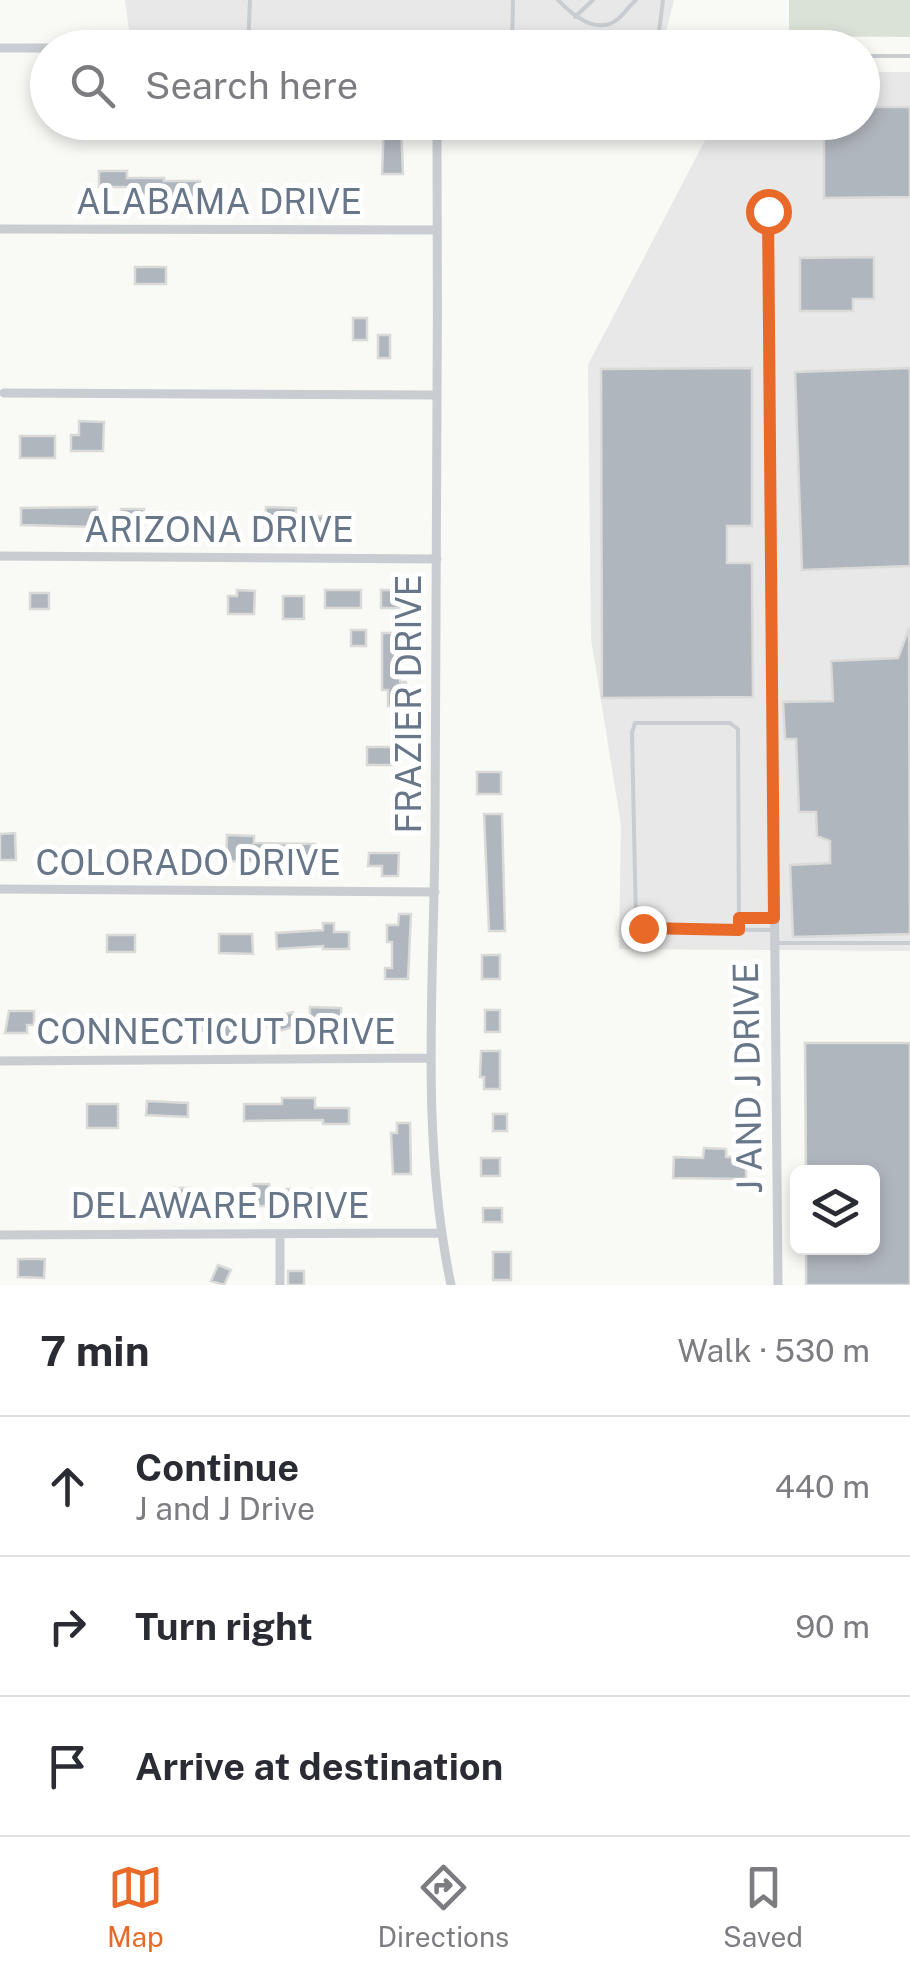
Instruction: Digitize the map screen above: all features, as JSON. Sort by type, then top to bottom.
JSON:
[{"type":"street","points":[[0,48],[30,48]]},
{"type":"street","name":"FRAZIER DRIVE","points":[[437,140],[438,559],[432,1058],[440,1233],[451,1285]]},
{"type":"street","name":"J AND J DRIVE","points":[[768,211],[778,1285]]},
{"type":"street","name":"ALABAMA DRIVE","points":[[0,229],[437,230]]},
{"type":"street","points":[[4,393],[435,395]]},
{"type":"street","name":"ARIZONA DRIVE","points":[[0,556],[438,559]]},
{"type":"street","name":"COLORADO DRIVE","points":[[0,890],[435,892]]},
{"type":"street","name":"CONNECTICUT DRIVE","points":[[0,1061],[432,1058]]},
{"type":"street","name":"DELAWARE DRIVE","points":[[0,1235],[440,1233]]},
{"type":"street","points":[[280,1234],[280,1285]]},
{"type":"lane","points":[[249,30],[250,0]]},
{"type":"lane","points":[[512,30],[513,0]]},
{"type":"lane","points":[[558,0],[575,18],[596,25],[615,22],[636,0]]},
{"type":"lane","points":[[575,18],[592,0]]},
{"type":"lane","points":[[659,30],[662,0]]},
{"type":"lane","points":[[880,56],[910,56]]},
{"type":"lane","points":[[739,930],[738,729],[730,724],[636,723],[632,732],[636,924],[643,928],[739,930],[774,930]]},
{"type":"lane","points":[[739,918],[774,918]]},
{"type":"lane","points":[[774,943],[910,943]]},
{"type":"shaded area","points":[[125,0],[674,0],[666,30],[129,30]]},
{"type":"shaded area","points":[[789,0],[910,0],[910,37],[880,37],[880,30],[789,30]]},
{"type":"shaded area","points":[[880,72],[910,72],[910,951],[619,949],[621,824],[591,639],[588,365],[705,140],[880,140]]},
{"type":"building","points":[[880,107],[910,107],[910,197],[824,198],[824,140],[880,140]]},
{"type":"building","points":[[383,140],[402,140],[403,174],[382,174]]},
{"type":"building","points":[[99,171],[127,171],[127,178],[200,181],[200,197],[133,194],[133,187],[99,187]]},
{"type":"building","points":[[874,257],[874,299],[853,299],[853,311],[800,311],[800,258]]},
{"type":"building","points":[[135,267],[166,267],[166,284],[135,284]]},
{"type":"building","points":[[353,318],[367,318],[367,340],[353,340]]},
{"type":"building","points":[[378,335],[390,335],[390,358],[378,358]]},
{"type":"building","points":[[752,368],[752,526],[727,526],[727,563],[752,563],[753,697],[602,698],[601,369]]},
{"type":"building","points":[[910,368],[910,566],[802,570],[795,372]]},
{"type":"building","points":[[79,421],[104,422],[103,451],[71,451],[71,435],[79,435]]},
{"type":"building","points":[[20,436],[55,436],[55,458],[20,458]]},
{"type":"building","points":[[97,507],[98,527],[21,525],[21,508]]},
{"type":"building","points":[[266,507],[296,508],[295,528],[265,527]]},
{"type":"building","points":[[121,509],[144,509],[144,525],[121,525]]},
{"type":"building","points":[[316,516],[341,516],[340,530],[316,530]]},
{"type":"building","points":[[237,590],[255,591],[254,614],[228,614],[228,596],[237,596]]},
{"type":"building","points":[[325,590],[361,590],[361,608],[325,608]]},
{"type":"building","points":[[381,590],[414,590],[414,608],[381,608]]},
{"type":"building","points":[[30,593],[49,593],[49,609],[30,609]]},
{"type":"building","points":[[283,596],[304,596],[304,619],[283,619]]},
{"type":"building","points":[[909,628],[910,934],[793,937],[790,865],[830,863],[830,841],[817,836],[816,812],[799,812],[796,739],[785,739],[783,702],[833,701],[831,661],[898,658]]},
{"type":"building","points":[[351,630],[366,630],[366,646],[351,646]]},
{"type":"building","points":[[382,633],[400,633],[400,682],[406,682],[406,706],[388,706],[388,690],[382,690]]},
{"type":"building","points":[[367,747],[392,747],[392,765],[367,765]]},
{"type":"building","points":[[477,772],[501,772],[501,794],[477,794]]},
{"type":"building","points":[[484,814],[502,814],[505,931],[489,931]]},
{"type":"building","points":[[15,833],[16,860],[0,860],[0,834]]},
{"type":"building","points":[[227,835],[254,836],[254,843],[315,844],[315,862],[226,861]]},
{"type":"building","points":[[369,853],[399,853],[398,876],[382,876],[382,866],[368,866]]},
{"type":"building","points":[[399,914],[411,914],[408,979],[385,979],[385,968],[392,968],[392,942],[387,942],[387,925],[398,925]]},
{"type":"building","points":[[323,923],[334,923],[334,932],[349,932],[349,949],[277,949],[276,933],[323,930]]},
{"type":"building","points":[[219,934],[252,934],[253,954],[219,953]]},
{"type":"building","points":[[107,935],[135,935],[135,952],[107,952]]},
{"type":"building","points":[[482,955],[500,955],[500,979],[482,979]]},
{"type":"building","points":[[310,1007],[341,1008],[341,1024],[310,1024]]},
{"type":"building","points":[[485,1010],[500,1010],[500,1032],[485,1032]]},
{"type":"building","points":[[9,1011],[34,1011],[34,1025],[27,1025],[27,1033],[5,1033]]},
{"type":"building","points":[[293,1012],[297,1026],[269,1034],[267,1024]]},
{"type":"building","points":[[203,1022],[235,1022],[235,1040],[219,1041],[219,1031],[203,1031]]},
{"type":"building","points":[[805,1043],[910,1043],[910,1285],[806,1285],[806,1255],[880,1255],[880,1165],[806,1165]]},
{"type":"building","points":[[481,1051],[500,1051],[500,1089],[484,1089],[484,1077],[480,1077]]},
{"type":"building","points":[[282,1098],[315,1098],[315,1108],[349,1108],[349,1124],[323,1124],[323,1120],[244,1121],[244,1104],[282,1104]]},
{"type":"building","points":[[147,1101],[188,1103],[188,1117],[146,1115]]},
{"type":"building","points":[[87,1104],[118,1104],[118,1128],[87,1128]]},
{"type":"building","points":[[493,1114],[507,1114],[507,1131],[493,1131]]},
{"type":"building","points":[[397,1123],[410,1123],[411,1174],[393,1174],[391,1133],[397,1133]]},
{"type":"building","points":[[704,1148],[726,1149],[726,1157],[746,1157],[746,1179],[673,1178],[674,1157],[703,1158]]},
{"type":"building","points":[[481,1158],[500,1158],[500,1176],[481,1176]]},
{"type":"building","points":[[253,1184],[269,1184],[269,1206],[253,1206]]},
{"type":"building","points":[[173,1188],[191,1188],[191,1212],[173,1212]]},
{"type":"building","points":[[215,1189],[224,1189],[224,1210],[215,1210]]},
{"type":"building","points":[[286,1189],[311,1189],[311,1203],[286,1203]]},
{"type":"building","points":[[483,1208],[502,1208],[502,1222],[483,1222]]},
{"type":"building","points":[[493,1252],[511,1252],[511,1280],[493,1280]]},
{"type":"building","points":[[18,1259],[45,1259],[44,1278],[18,1277]]},
{"type":"building","points":[[218,1265],[231,1270],[224,1285],[211,1281]]},
{"type":"building","points":[[288,1271],[304,1271],[304,1285],[288,1285]]},
{"type":"route","points":[[643,928],[739,930],[739,918],[774,918],[768,211]]}]
